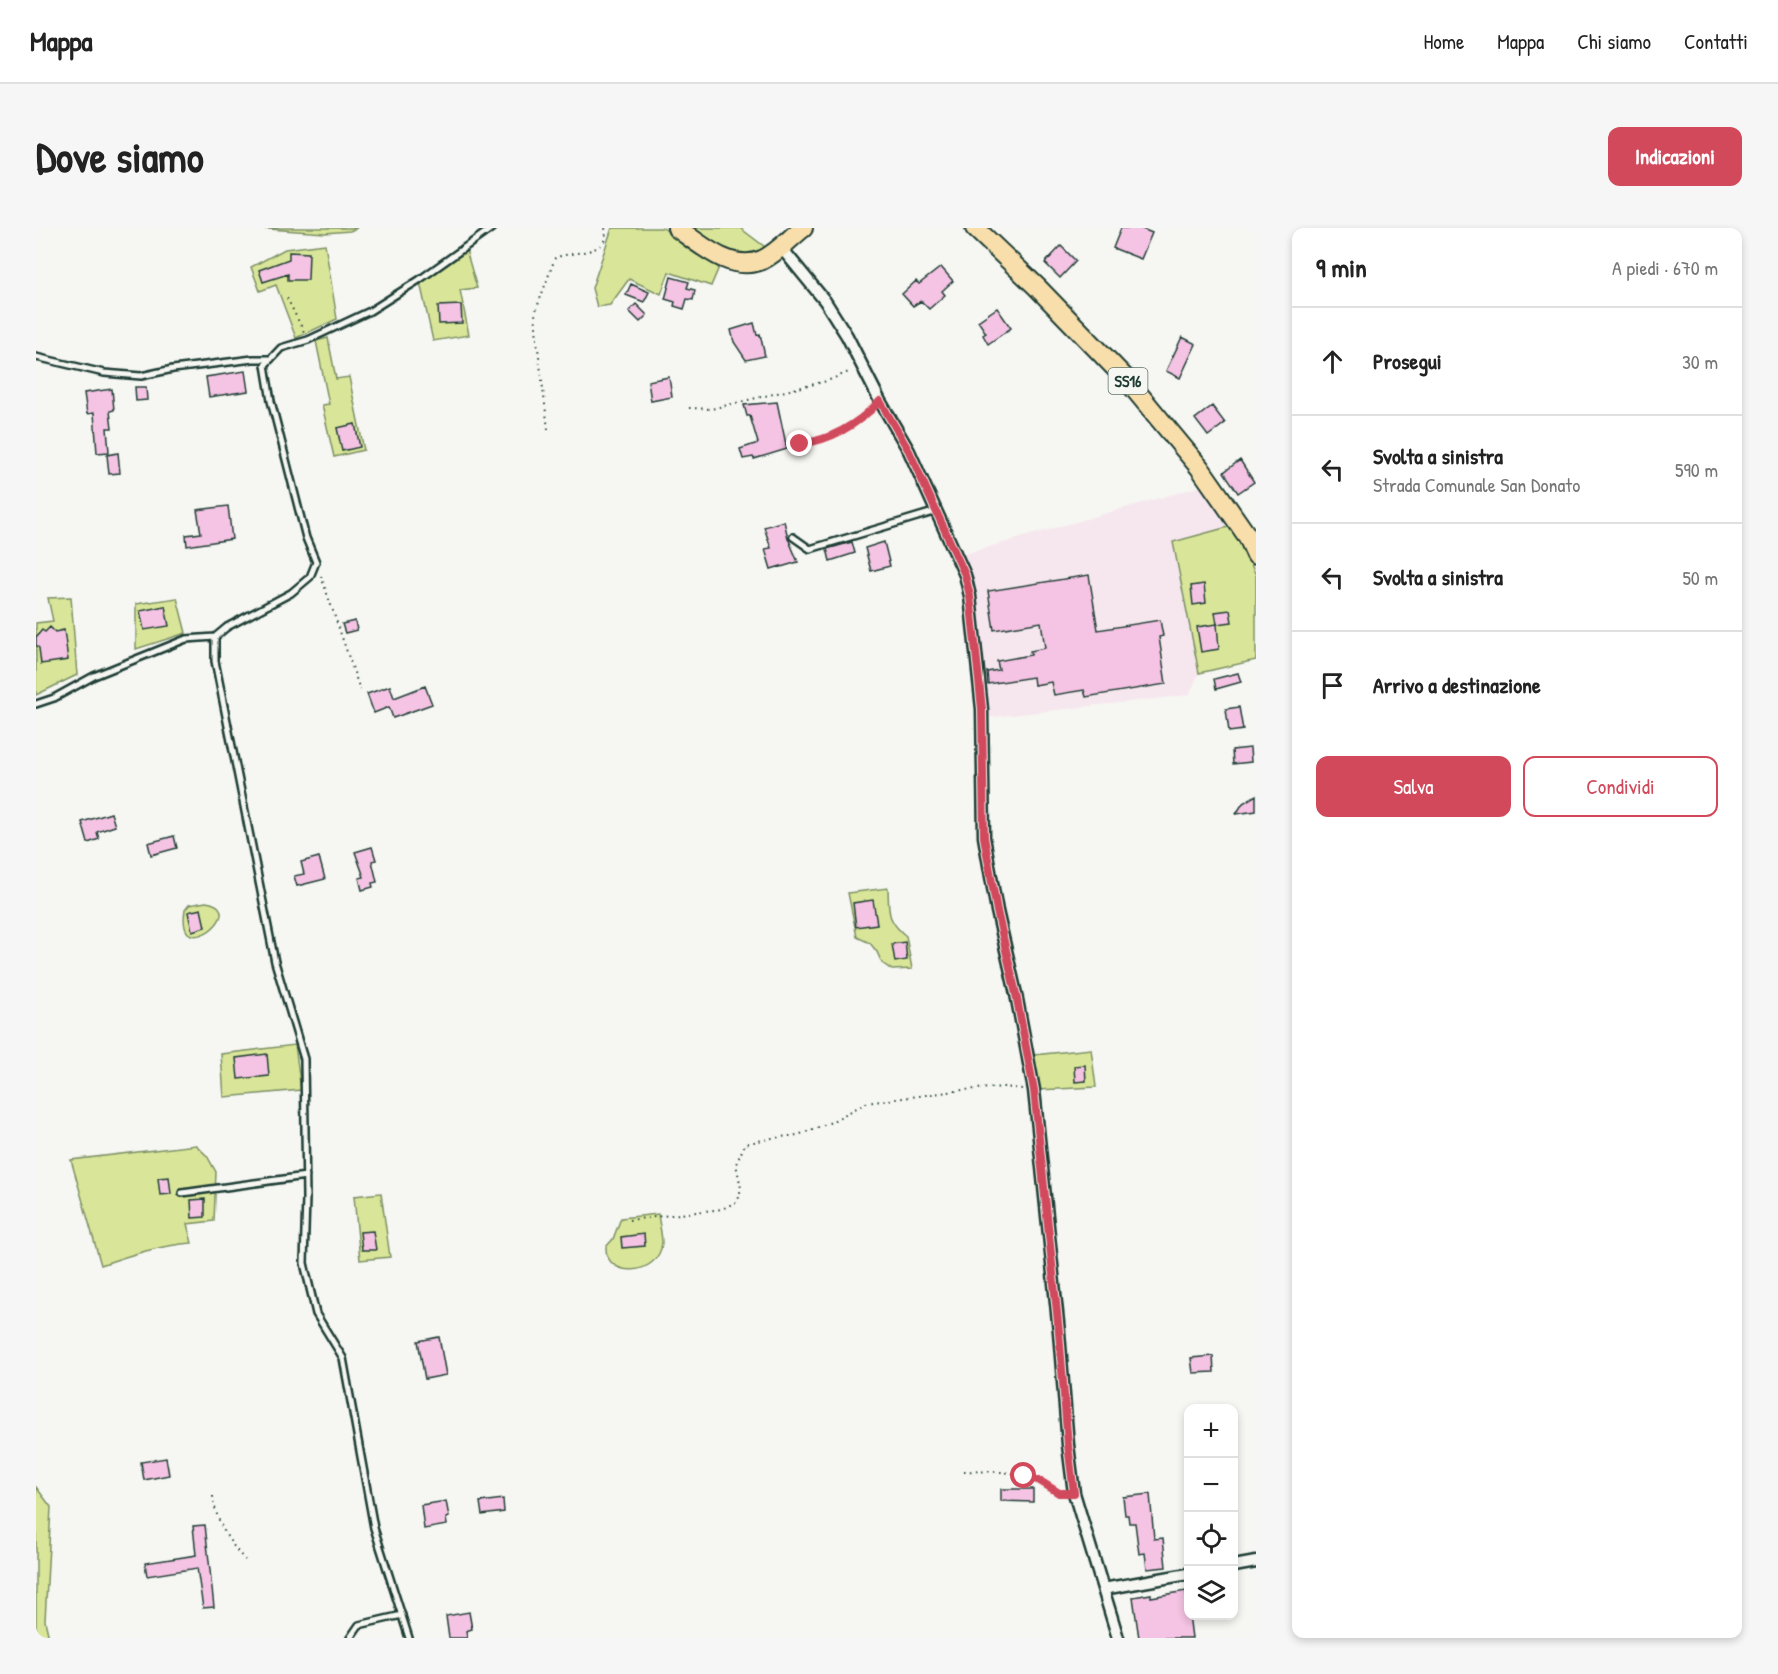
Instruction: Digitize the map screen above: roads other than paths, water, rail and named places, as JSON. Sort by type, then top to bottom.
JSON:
[{"type":"main road","points":[[677,228],[712,252],[739,263],[751,263],[763,259],[803,228]]},
{"type":"main road","name":"SS16","points":[[975,228],[1037,287],[1127,380],[1200,468],[1248,537],[1256,555]]},
{"type":"street","points":[[780,246],[825,300],[847,336],[909,451],[965,575],[970,596],[982,709],[984,837],[1034,1090],[1074,1493],[1118,1638]]},
{"type":"street","points":[[1238,1565],[1256,1562]]},
{"type":"street","points":[[1103,1588],[1184,1575]]},
{"type":"lane","points":[[36,704],[54,698],[94,676],[186,639],[214,637],[227,627],[291,594],[310,578],[316,562],[306,538],[271,401],[266,365],[281,348],[308,340],[370,311],[419,280],[492,228]]},
{"type":"lane","points":[[36,357],[104,373],[141,376],[172,369],[253,359],[271,359]]},
{"type":"lane","points":[[793,537],[810,549],[937,512]]},
{"type":"lane","points":[[214,637],[214,661],[275,962],[304,1059],[306,1176],[304,1263],[316,1314],[343,1358],[374,1527],[409,1638]]},
{"type":"lane","points":[[182,1193],[306,1176]]},
{"type":"lane","points":[[350,1638],[359,1625],[402,1616]]}]
